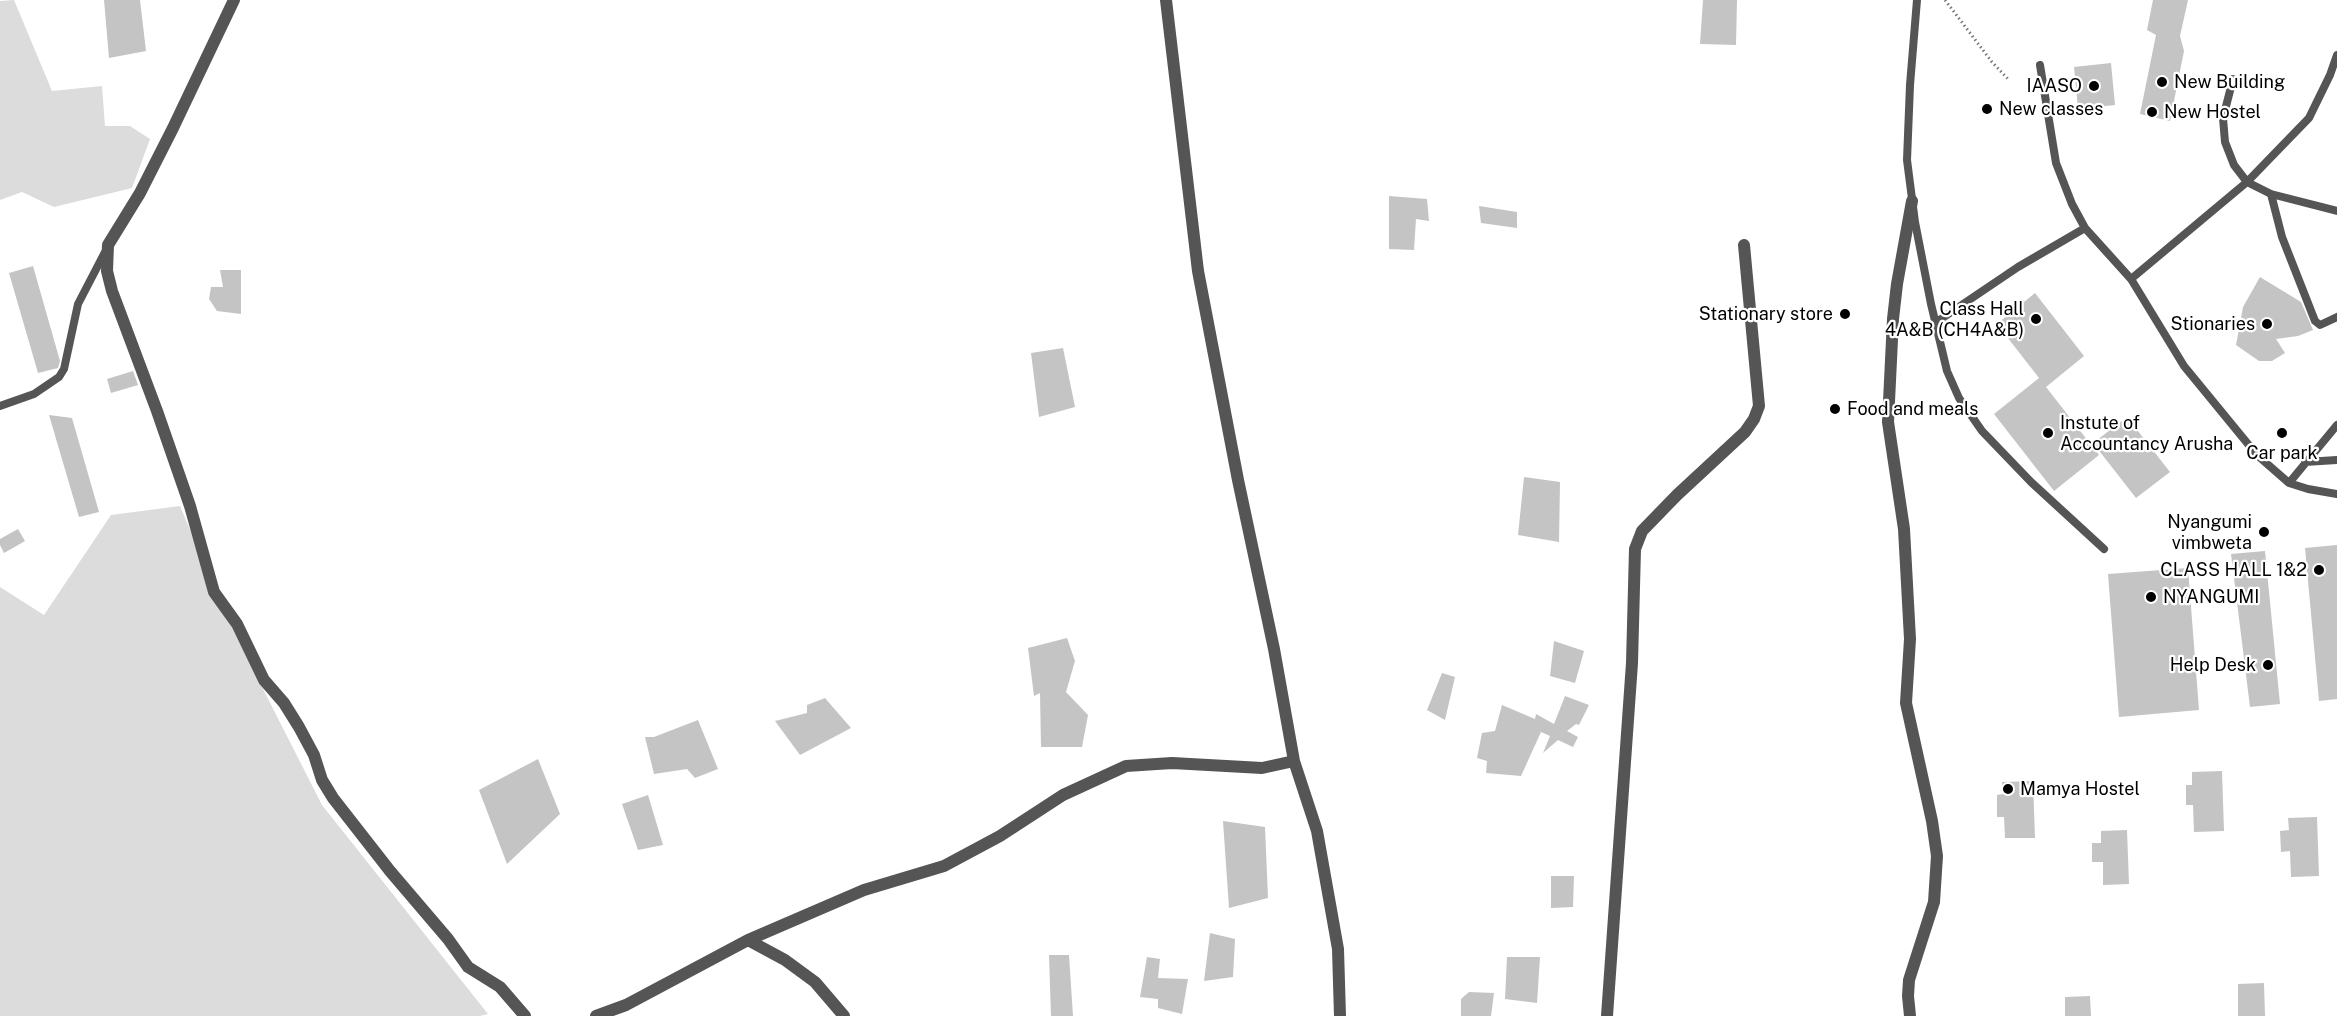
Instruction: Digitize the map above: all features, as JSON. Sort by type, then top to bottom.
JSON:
[{"type":"street","points":[[234,0],[140,193],[108,245],[107,271],[112,291],[165,432],[190,506],[214,592],[237,624],[264,680],[284,703],[299,727],[314,755],[322,780],[333,798],[390,871],[448,939],[468,967],[500,987],[525,1016]]},
{"type":"street","points":[[1166,0],[1198,271],[1238,480],[1274,649],[1294,761],[1319,841],[1338,949],[1340,1016]]},
{"type":"street","points":[[1910,1016],[1909,980],[1934,902],[1938,856],[1906,703],[1910,639],[1904,529],[1888,422],[1893,319],[1912,201]]},
{"type":"street","points":[[1607,1016],[1632,663],[1635,549],[1642,531],[1745,432],[1759,406],[1744,246]]},
{"type":"street","points":[[596,1016],[626,1005],[748,940],[864,890],[944,866],[999,836],[1063,795],[1126,766],[1172,763],[1262,768],[1294,761]]},
{"type":"street","points":[[748,940],[784,960],[815,982],[844,1016]]},
{"type":"lane","points":[[1917,0],[1907,160],[1912,201],[1935,323],[1947,371],[1959,398],[1982,431],[2031,482],[2104,549]]},
{"type":"lane","points":[[2131,279],[2247,182],[2309,118],[2330,75],[2337,54]]},
{"type":"lane","points":[[2040,64],[2056,163],[2072,204],[2085,228],[2131,279],[2184,366],[2257,455],[2289,483],[2337,494]]},
{"type":"lane","points":[[2233,79],[2223,118],[2225,142],[2234,165],[2247,182],[2271,194],[2337,211]]},
{"type":"lane","points":[[2271,194],[2282,237],[2315,321],[2320,325],[2337,317]]},
{"type":"lane","points":[[1935,323],[2018,267],[2085,228]]},
{"type":"lane","points":[[0,406],[34,394],[58,377],[64,369],[78,304],[108,245]]},
{"type":"lane","points":[[2289,483],[2337,425]]},
{"type":"lane","points":[[2305,462],[2337,460]]},
{"type":"path","points":[[1945,0],[1992,62],[2008,79]]},
{"type":"shaded area","points":[[14,0],[52,91],[102,86],[105,126],[130,126],[150,139],[132,188],[54,207],[22,192],[0,200],[0,1]]},
{"type":"shaded area","points":[[180,506],[231,626],[322,805],[488,1014],[480,1016],[0,1016],[0,587],[44,615],[111,515]]},
{"type":"building","points":[[104,0],[140,0],[146,51],[109,58]]},
{"type":"building","points":[[1703,0],[1737,0],[1736,45],[1700,44]]},
{"type":"building","name":"New Building","points":[[2153,0],[2188,0],[2180,36],[2184,51],[2170,121],[2140,114],[2156,35],[2147,30]]},
{"type":"building","name":"IAASO","points":[[2111,63],[2115,105],[2078,109],[2074,67]]},
{"type":"building","points":[[1389,196],[1427,199],[1429,221],[1416,219],[1414,250],[1389,249]]},
{"type":"building","points":[[1479,206],[1517,212],[1517,228],[1481,223]]},
{"type":"building","points":[[33,266],[60,361],[58,368],[38,373],[9,273]]},
{"type":"building","points":[[220,270],[241,270],[241,314],[217,311],[209,299],[211,287],[223,287]]},
{"type":"building","points":[[2260,277],[2301,302],[2313,330],[2298,336],[2276,339],[2285,353],[2272,361],[2259,361],[2236,345],[2243,307]]},
{"type":"building","points":[[2035,293],[2084,356],[2046,387],[1997,324]]},
{"type":"building","points":[[1063,348],[1075,407],[1039,417],[1031,353]]},
{"type":"building","points":[[133,371],[138,385],[111,393],[107,379]]},
{"type":"building","points":[[2039,378],[2099,455],[2054,491],[1994,414]]},
{"type":"building","points":[[49,415],[72,418],[99,512],[79,517]]},
{"type":"building","points":[[2127,417],[2170,472],[2136,498],[2093,443]]},
{"type":"building","points":[[1524,477],[1560,482],[1559,542],[1518,535]]},
{"type":"building","points":[[18,529],[25,541],[4,553],[0,539]]},
{"type":"building","points":[[2337,545],[2337,699],[2319,701],[2305,548]]},
{"type":"building","points":[[2265,551],[2280,704],[2250,707],[2231,554]]},
{"type":"building","points":[[2188,568],[2199,710],[2119,717],[2108,574]]},
{"type":"building","points":[[1067,638],[1075,661],[1066,692],[1088,715],[1082,747],[1041,747],[1040,693],[1034,696],[1028,648]]},
{"type":"building","points":[[1554,641],[1584,651],[1575,683],[1550,676]]},
{"type":"building","points":[[1442,673],[1455,677],[1445,720],[1427,710]]},
{"type":"building","points":[[1565,696],[1589,705],[1579,725],[1576,724],[1567,731],[1578,737],[1573,747],[1558,740],[1543,753],[1550,736],[1541,732],[1521,776],[1486,773],[1487,761],[1477,758],[1482,733],[1495,731],[1502,705],[1535,719],[1536,714],[1554,724]]},
{"type":"building","points":[[825,698],[851,728],[800,755],[775,721],[807,713],[807,705]]},
{"type":"building","points":[[698,720],[718,769],[695,778],[687,769],[654,774],[645,737],[654,737]]},
{"type":"building","points":[[538,759],[560,814],[507,864],[479,790]]},
{"type":"building","points":[[2222,771],[2224,831],[2194,832],[2193,805],[2186,805],[2186,785],[2192,785],[2192,772]]},
{"type":"building","points":[[2033,781],[2035,838],[2005,838],[2004,817],[1997,817],[1997,795],[2003,794],[2002,782]]},
{"type":"building","points":[[648,795],[663,845],[638,850],[622,804]]},
{"type":"building","points":[[2317,817],[2319,876],[2291,877],[2290,851],[2281,852],[2280,831],[2289,830],[2288,818]]},
{"type":"building","points":[[1223,821],[1265,827],[1268,898],[1229,908]]},
{"type":"building","points":[[2127,830],[2129,884],[2103,885],[2103,862],[2092,862],[2092,843],[2101,843],[2101,831]]},
{"type":"building","points":[[1551,876],[1574,876],[1573,907],[1551,908]]},
{"type":"building","points":[[1210,933],[1235,939],[1233,977],[1204,981]]},
{"type":"building","points":[[1049,955],[1069,955],[1073,1016],[1051,1016]]},
{"type":"building","points":[[1147,957],[1160,959],[1158,978],[1188,979],[1182,1014],[1158,1008],[1158,999],[1140,997]]},
{"type":"building","points":[[1507,957],[1540,957],[1537,1003],[1505,999]]},
{"type":"building","points":[[2264,983],[2265,1016],[2238,1016],[2238,984]]},
{"type":"building","points":[[1469,992],[1494,993],[1491,1016],[1461,1016],[1461,999]]},
{"type":"building","points":[[2090,996],[2091,1016],[2065,1016],[2065,997]]},
{"type":"place","name":"New Building","points":[[2162,82]]},
{"type":"place","name":"IAASO","points":[[2094,86]]},
{"type":"place","name":"New classes","points":[[1987,109]]},
{"type":"place","name":"New Hostel","points":[[2152,112]]},
{"type":"place","name":"Stationary store","points":[[1845,314]]},
{"type":"place","name":"Class Hall 4A&B (CH4A&B)","points":[[2036,319]]},
{"type":"place","name":"Stionaries","points":[[2267,324]]},
{"type":"place","name":"Food and meals","points":[[1835,409]]},
{"type":"place","name":"Instute of Accountancy Arusha","points":[[2048,433]]},
{"type":"place","name":"Car park","points":[[2282,433]]},
{"type":"place","name":"Nyangumi vimbweta","points":[[2264,532]]},
{"type":"place","name":"CLASS HALL 1&2","points":[[2319,570]]},
{"type":"place","name":"NYANGUMI","points":[[2151,597]]},
{"type":"place","name":"Help Desk","points":[[2268,665]]},
{"type":"place","name":"Mamya Hostel","points":[[2008,789]]}]
